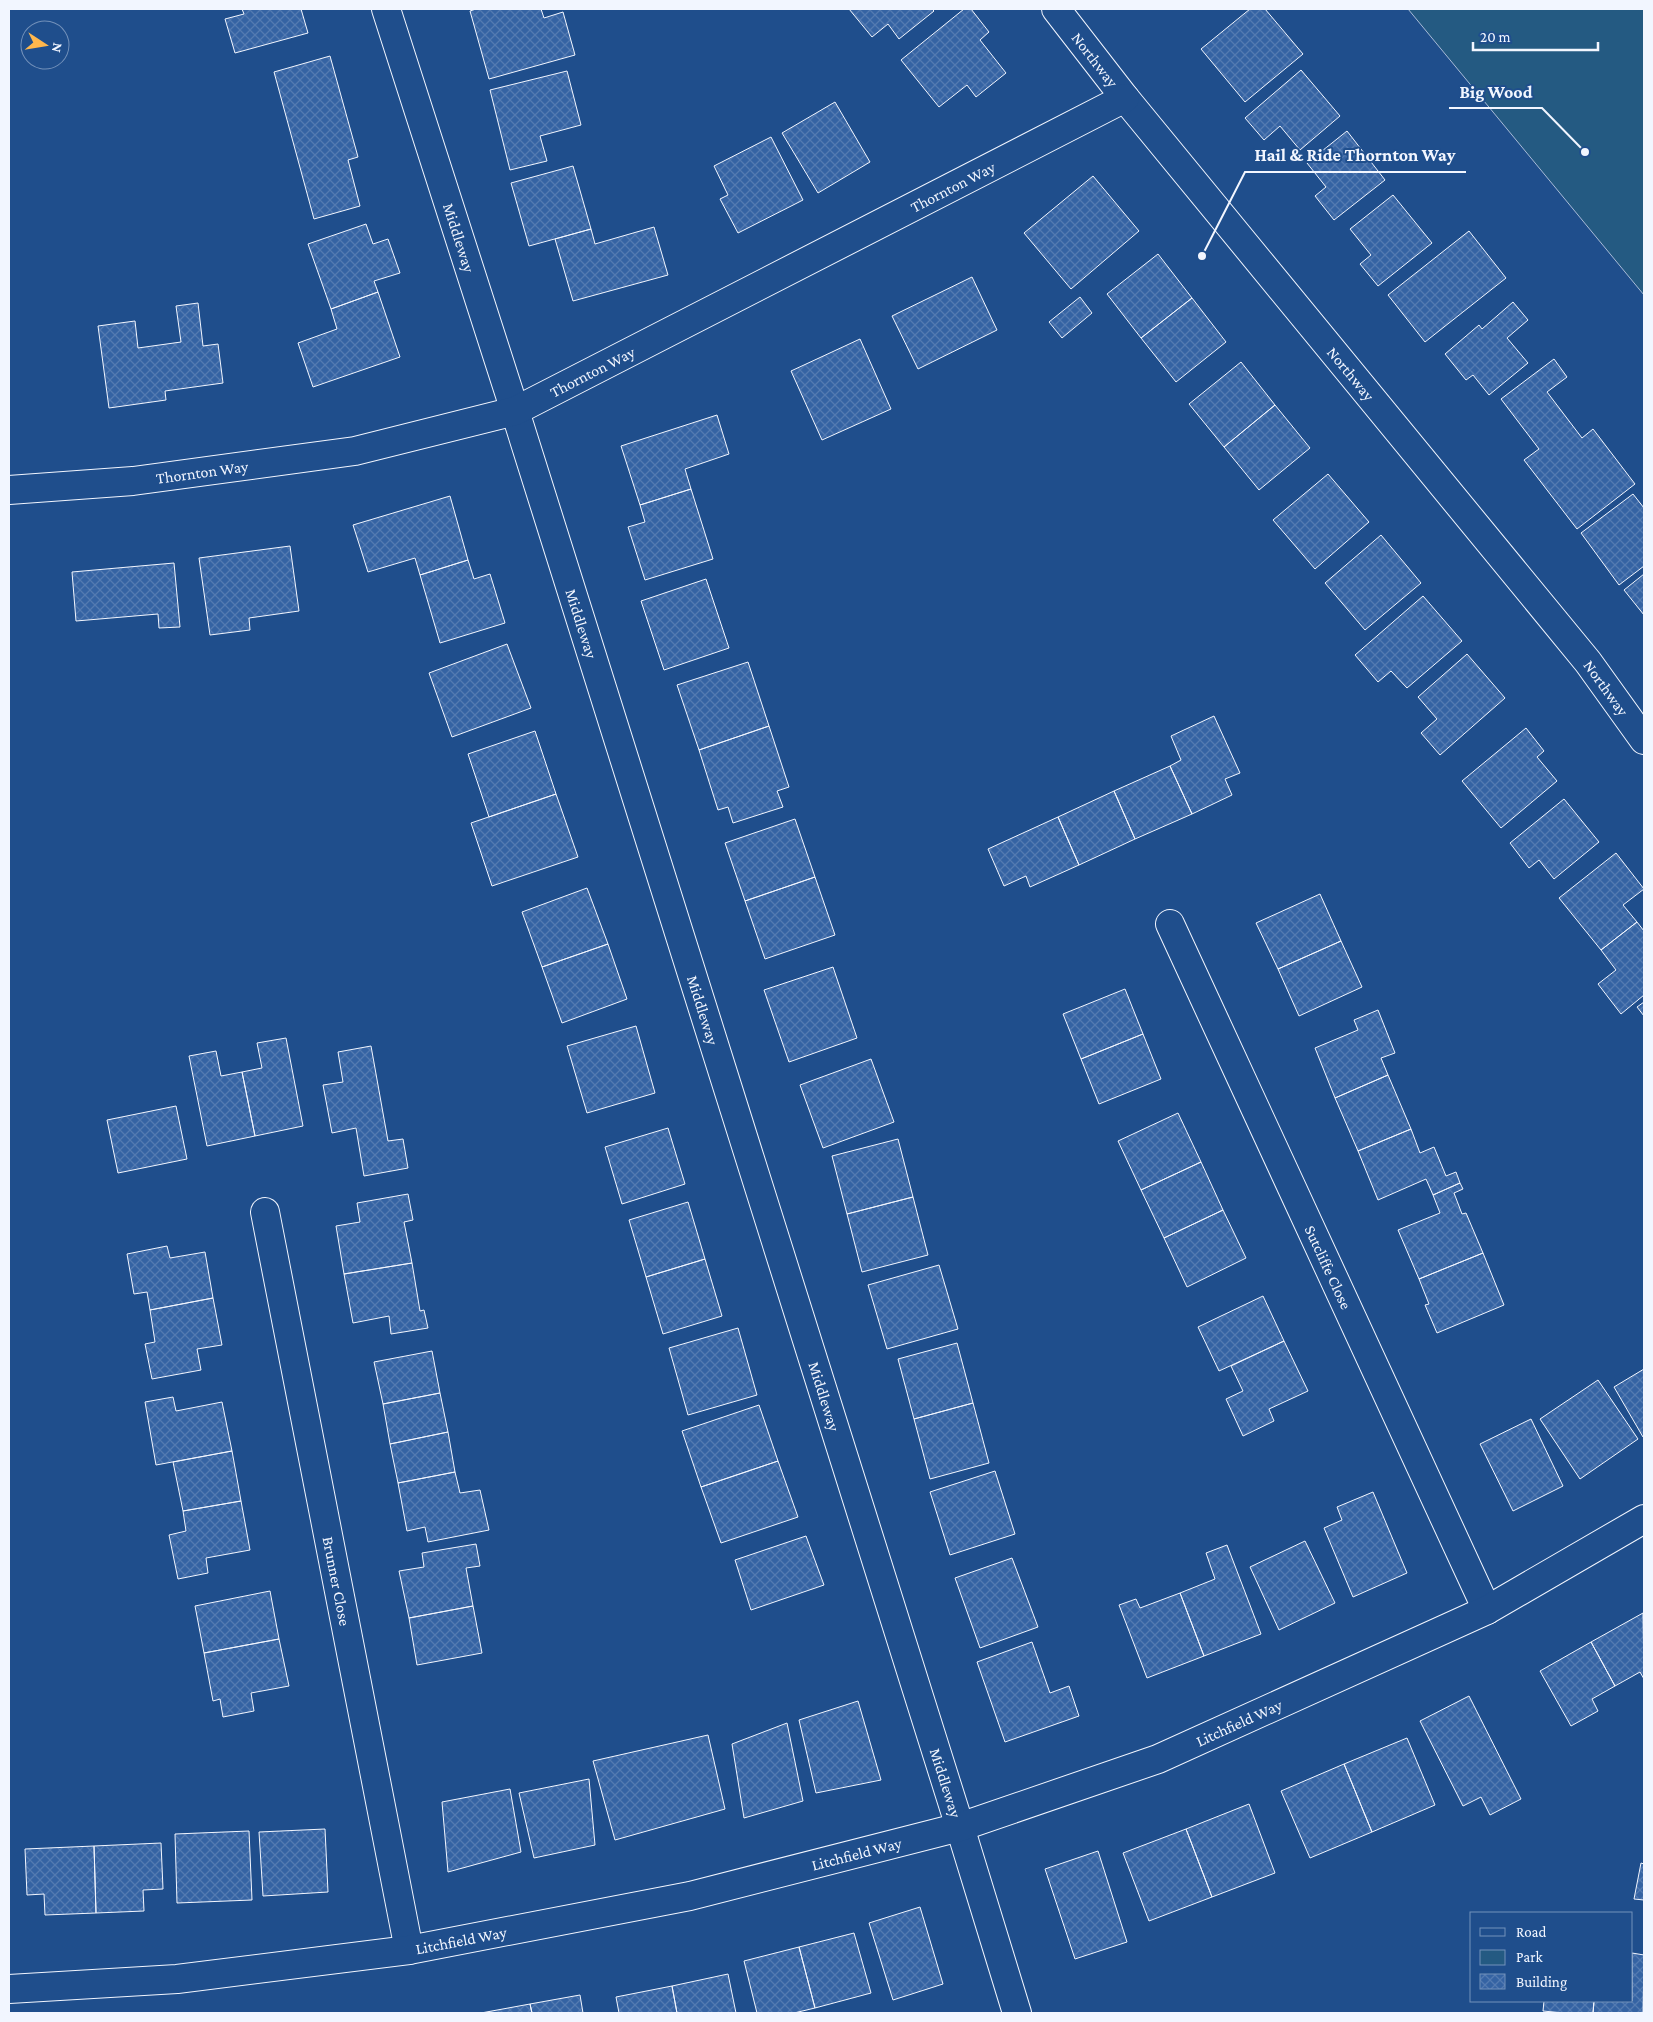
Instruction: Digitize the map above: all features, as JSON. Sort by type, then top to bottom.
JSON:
[{"type":"street","name":"Middleway","points":[[386,9],[515,411],[1017,2013]]},
{"type":"street","name":"Northway","points":[[1056,9],[1125,98],[1588,662],[1644,740]]},
{"type":"street","name":"Thornton Way","points":[[9,490],[133,481],[355,451],[515,411],[1125,98]]},
{"type":"street","name":"Sutcliffe Close","points":[[1170,924],[1487,1610]]},
{"type":"street","name":"Brunner Close","points":[[265,1212],[409,1950]]},
{"type":"street","name":"Litchfield Way","points":[[9,1989],[177,1980],[409,1950],[690,1896],[960,1827],[1158,1759],[1487,1610],[1644,1519]]},
{"type":"green space","points":[[1408,9],[1644,9],[1644,295]]},
{"type":"building","points":[[242,9],[301,9],[308,33],[235,53],[225,19],[244,14]]},
{"type":"building","points":[[476,9],[541,9],[544,18],[563,12],[575,55],[489,79],[470,11]]},
{"type":"building","points":[[849,9],[932,9],[934,11],[899,39],[888,24],[872,37]]},
{"type":"building","points":[[964,9],[971,9],[989,32],[980,40],[1006,73],[976,97],[967,85],[939,107],[901,60]]},
{"type":"building","points":[[1250,9],[1265,9],[1303,54],[1245,102],[1201,49]]},
{"type":"building","points":[[330,56],[358,157],[348,160],[360,206],[314,219],[274,72]]},
{"type":"building","points":[[1301,70],[1340,116],[1300,150],[1280,126],[1264,140],[1245,118]]},
{"type":"building","points":[[567,71],[581,125],[540,136],[547,161],[510,170],[490,90]]},
{"type":"building","points":[[835,102],[870,162],[818,193],[782,133]]},
{"type":"building","points":[[1347,131],[1385,180],[1334,220],[1315,196],[1326,187],[1307,163]]},
{"type":"building","points":[[771,137],[803,200],[738,233],[720,199],[728,195],[714,166]]},
{"type":"building","points":[[573,166],[591,229],[529,246],[511,183]]},
{"type":"building","points":[[1093,176],[1139,231],[1071,289],[1024,233]]},
{"type":"building","points":[[1393,195],[1432,243],[1378,286],[1360,264],[1371,255],[1350,229]]},
{"type":"building","points":[[366,224],[373,244],[388,239],[400,273],[374,281],[378,292],[331,309],[308,244]]},
{"type":"building","points":[[654,227],[668,275],[573,301],[555,239],[591,229],[595,244]]},
{"type":"building","points":[[1469,231],[1506,278],[1425,342],[1388,295]]},
{"type":"building","points":[[1158,254],[1192,298],[1141,338],[1107,294]]},
{"type":"building","points":[[972,277],[997,330],[918,369],[892,316]]},
{"type":"building","points":[[378,292],[400,357],[313,387],[298,343],[337,329],[331,309]]},
{"type":"building","points":[[1080,297],[1092,313],[1062,338],[1049,322]]},
{"type":"building","points":[[1192,298],[1226,342],[1176,382],[1141,338]]},
{"type":"building","points":[[1513,302],[1528,320],[1507,338],[1528,363],[1489,395],[1473,375],[1466,380],[1445,354],[1479,325],[1482,329]]},
{"type":"building","points":[[198,303],[203,346],[218,344],[223,383],[165,391],[166,400],[109,408],[98,326],[135,321],[138,348],[181,342],[176,306]]},
{"type":"building","points":[[860,339],[891,409],[822,440],[791,371]]},
{"type":"building","points":[[1554,359],[1567,377],[1547,392],[1582,438],[1593,429],[1635,484],[1577,529],[1524,460],[1539,449],[1501,399]]},
{"type":"building","points":[[1241,362],[1275,405],[1224,447],[1189,404]]},
{"type":"building","points":[[1275,405],[1310,448],[1259,490],[1224,447]]},
{"type":"building","points":[[717,415],[729,454],[685,469],[691,489],[640,505],[621,446]]},
{"type":"building","points":[[1328,474],[1369,522],[1315,569],[1273,520]]},
{"type":"building","points":[[691,489],[713,559],[645,580],[628,527],[645,522],[640,505]]},
{"type":"building","points":[[1633,494],[1644,508],[1644,566],[1619,585],[1581,533]]},
{"type":"building","points":[[450,496],[468,560],[420,575],[415,558],[368,572],[353,525]]},
{"type":"building","points":[[1381,535],[1421,583],[1365,630],[1325,583]]},
{"type":"building","points":[[290,546],[299,611],[249,618],[250,630],[210,635],[199,558]]},
{"type":"building","points":[[468,560],[474,579],[490,574],[505,623],[440,643],[420,575]]},
{"type":"building","points":[[174,563],[180,627],[159,628],[158,614],[76,621],[72,572]]},
{"type":"building","points":[[1644,574],[1644,615],[1624,590]]},
{"type":"building","points":[[706,579],[729,648],[664,670],[641,601]]},
{"type":"building","points":[[1423,596],[1462,641],[1407,688],[1391,671],[1378,682],[1355,655]]},
{"type":"building","points":[[507,644],[531,708],[452,737],[429,673]]},
{"type":"building","points":[[1467,654],[1505,698],[1440,755],[1421,733],[1437,719],[1418,697]]},
{"type":"building","points":[[748,662],[769,726],[699,750],[677,685]]},
{"type":"building","points":[[1214,716],[1240,773],[1225,779],[1232,795],[1192,814],[1170,766],[1181,760],[1171,736]]},
{"type":"building","points":[[769,726],[789,787],[777,791],[783,807],[733,823],[728,807],[718,810],[699,750]]},
{"type":"building","points":[[1526,728],[1544,751],[1537,757],[1557,781],[1501,828],[1462,781]]},
{"type":"building","points":[[535,731],[556,794],[489,817],[468,754]]},
{"type":"building","points":[[1170,766],[1192,814],[1135,839],[1114,791]]},
{"type":"building","points":[[1114,791],[1135,839],[1079,865],[1058,817]]},
{"type":"building","points":[[556,794],[578,857],[492,886],[471,823]]},
{"type":"building","points":[[1564,799],[1599,842],[1554,879],[1539,860],[1529,868],[1510,843]]},
{"type":"building","points":[[1058,817],[1079,865],[1030,887],[1026,876],[1004,886],[988,849]]},
{"type":"building","points":[[795,819],[815,877],[745,901],[725,843]]},
{"type":"building","points":[[1616,853],[1644,889],[1623,905],[1637,922],[1601,950],[1559,898]]},
{"type":"building","points":[[815,877],[835,935],[765,959],[745,901]]},
{"type":"building","points":[[587,888],[608,944],[542,967],[522,912]]},
{"type":"building","points":[[1320,894],[1341,941],[1278,969],[1256,923]]},
{"type":"building","points":[[1637,922],[1644,931],[1644,995],[1621,1014],[1598,984],[1616,970],[1601,950]]},
{"type":"building","points":[[1341,941],[1362,987],[1299,1016],[1278,969]]},
{"type":"building","points":[[608,944],[627,999],[562,1023],[542,967]]},
{"type":"building","points":[[833,967],[857,1038],[789,1062],[764,990]]},
{"type":"building","points":[[1125,989],[1143,1034],[1081,1059],[1063,1014]]},
{"type":"building","points":[[1644,1002],[1644,1016],[1637,1007]]},
{"type":"building","points":[[1378,1010],[1395,1053],[1381,1058],[1388,1075],[1335,1098],[1315,1048],[1358,1030],[1354,1020]]},
{"type":"building","points":[[636,1026],[655,1093],[587,1113],[567,1046]]},
{"type":"building","points":[[1143,1034],[1161,1079],[1099,1104],[1081,1059]]},
{"type":"building","points":[[286,1038],[303,1126],[255,1136],[242,1072],[262,1068],[257,1043]]},
{"type":"building","points":[[371,1046],[388,1141],[403,1139],[408,1168],[364,1176],[356,1128],[332,1133],[323,1085],[343,1082],[338,1052]]},
{"type":"building","points":[[216,1051],[221,1076],[242,1072],[255,1136],[207,1146],[189,1056]]},
{"type":"building","points":[[871,1059],[894,1122],[823,1148],[800,1085]]},
{"type":"building","points":[[1388,1075],[1411,1129],[1358,1151],[1335,1098]]},
{"type":"building","points":[[176,1106],[187,1159],[118,1173],[107,1120]]},
{"type":"building","points":[[1178,1113],[1201,1162],[1141,1190],[1118,1141]]},
{"type":"building","points":[[668,1128],[685,1184],[622,1204],[605,1147]]},
{"type":"building","points":[[1411,1129],[1420,1153],[1434,1147],[1446,1176],[1456,1172],[1460,1183],[1433,1195],[1426,1179],[1378,1200],[1358,1151]]},
{"type":"building","points":[[898,1139],[913,1197],[847,1214],[832,1156]]},
{"type":"building","points":[[1201,1162],[1223,1210],[1164,1238],[1141,1190]]},
{"type":"building","points":[[1460,1183],[1463,1189],[1454,1193],[1462,1214],[1466,1213],[1483,1253],[1419,1279],[1398,1230],[1440,1213],[1433,1195]]},
{"type":"building","points":[[408,1194],[413,1220],[404,1222],[412,1263],[344,1274],[336,1226],[360,1222],[357,1203]]},
{"type":"building","points":[[913,1197],[928,1255],[862,1272],[847,1214]]},
{"type":"building","points":[[688,1202],[705,1259],[646,1277],[629,1220]]},
{"type":"building","points":[[1223,1210],[1246,1258],[1187,1287],[1164,1238]]},
{"type":"building","points":[[167,1246],[170,1258],[205,1252],[213,1298],[150,1310],[147,1292],[134,1294],[127,1254]]},
{"type":"building","points":[[1483,1253],[1504,1305],[1437,1333],[1425,1305],[1429,1304],[1419,1279]]},
{"type":"building","points":[[705,1259],[722,1316],[663,1334],[646,1277]]},
{"type":"building","points":[[412,1263],[420,1311],[424,1310],[428,1328],[391,1334],[389,1316],[353,1323],[344,1274]]},
{"type":"building","points":[[939,1265],[958,1329],[887,1349],[868,1285]]},
{"type":"building","points":[[1263,1296],[1284,1341],[1219,1371],[1198,1327]]},
{"type":"building","points":[[213,1298],[222,1345],[197,1349],[201,1370],[152,1379],[145,1344],[155,1342],[150,1310]]},
{"type":"building","points":[[738,1328],[757,1395],[688,1415],[669,1348]]},
{"type":"building","points":[[1284,1341],[1308,1391],[1269,1409],[1274,1421],[1243,1436],[1226,1399],[1243,1391],[1231,1366]]},
{"type":"building","points":[[957,1343],[973,1403],[914,1419],[898,1359]]},
{"type":"building","points":[[432,1351],[440,1393],[383,1404],[374,1362]]},
{"type":"building","points":[[1644,1369],[1644,1436],[1643,1437],[1614,1387]]},
{"type":"building","points":[[1598,1380],[1638,1439],[1580,1479],[1540,1419]]},
{"type":"building","points":[[440,1393],[448,1432],[390,1444],[383,1404]]},
{"type":"building","points":[[173,1397],[176,1411],[222,1402],[232,1451],[156,1465],[145,1402]]},
{"type":"building","points":[[973,1403],[989,1463],[930,1479],[914,1419]]},
{"type":"building","points":[[759,1405],[778,1461],[701,1487],[682,1431]]},
{"type":"building","points":[[1531,1419],[1563,1486],[1513,1511],[1480,1444]]},
{"type":"building","points":[[448,1432],[455,1472],[398,1483],[390,1444]]},
{"type":"building","points":[[232,1451],[241,1501],[183,1511],[173,1462]]},
{"type":"building","points":[[778,1461],[798,1517],[721,1543],[701,1487]]},
{"type":"building","points":[[995,1471],[1015,1534],[950,1555],[930,1492]]},
{"type":"building","points":[[455,1472],[460,1493],[480,1490],[489,1530],[428,1542],[425,1527],[407,1531],[398,1483]]},
{"type":"building","points":[[1373,1492],[1407,1573],[1353,1597],[1324,1528],[1342,1520],[1337,1507]]},
{"type":"building","points":[[241,1501],[250,1550],[206,1558],[208,1573],[178,1579],[169,1535],[186,1531],[183,1511]]},
{"type":"building","points":[[806,1536],[824,1585],[751,1610],[735,1560]]},
{"type":"building","points":[[1305,1541],[1335,1603],[1279,1630],[1250,1567]]},
{"type":"building","points":[[476,1544],[480,1566],[466,1568],[473,1606],[409,1618],[399,1571],[424,1567],[422,1553]]},
{"type":"building","points":[[1227,1545],[1261,1634],[1204,1656],[1180,1593],[1215,1579],[1206,1553]]},
{"type":"building","points":[[1012,1558],[1038,1627],[980,1648],[955,1578]]},
{"type":"building","points":[[270,1591],[279,1639],[204,1653],[195,1606]]},
{"type":"building","points":[[1180,1593],[1204,1656],[1147,1678],[1119,1605],[1136,1599],[1140,1608]]},
{"type":"building","points":[[473,1606],[482,1653],[417,1665],[409,1618]]},
{"type":"building","points":[[1643,1613],[1644,1679],[1640,1672],[1615,1686],[1591,1642]]},
{"type":"building","points":[[279,1639],[289,1686],[251,1693],[254,1711],[223,1717],[220,1699],[213,1701],[204,1653]]},
{"type":"building","points":[[1032,1642],[1050,1693],[1069,1686],[1079,1716],[1005,1742],[977,1662]]},
{"type":"building","points":[[1591,1642],[1615,1686],[1592,1699],[1598,1711],[1571,1726],[1540,1671]]},
{"type":"building","points":[[1469,1696],[1521,1799],[1490,1815],[1481,1797],[1463,1806],[1420,1721]]},
{"type":"building","points":[[858,1701],[881,1780],[816,1793],[799,1720]]},
{"type":"building","points":[[787,1723],[803,1801],[744,1818],[732,1744]]},
{"type":"building","points":[[708,1735],[725,1809],[615,1840],[593,1761]]},
{"type":"building","points":[[1407,1738],[1435,1805],[1372,1832],[1344,1764]]},
{"type":"building","points":[[1344,1764],[1372,1832],[1310,1858],[1281,1791]]},
{"type":"building","points":[[589,1779],[595,1845],[534,1858],[519,1793]]},
{"type":"building","points":[[510,1789],[521,1852],[448,1872],[442,1802]]},
{"type":"building","points":[[1249,1804],[1275,1873],[1212,1897],[1186,1829]]},
{"type":"building","points":[[325,1829],[328,1892],[263,1896],[259,1832]]},
{"type":"building","points":[[1186,1829],[1212,1897],[1149,1921],[1123,1853]]},
{"type":"building","points":[[249,1831],[252,1900],[177,1903],[175,1834]]},
{"type":"building","points":[[161,1843],[163,1889],[143,1890],[144,1911],[96,1913],[94,1846]]},
{"type":"building","points":[[94,1846],[96,1913],[45,1915],[44,1894],[27,1895],[25,1849]]},
{"type":"building","points":[[1098,1851],[1127,1942],[1075,1959],[1045,1869]]},
{"type":"building","points":[[1641,1863],[1644,1864],[1644,1900],[1634,1899]]},
{"type":"building","points":[[920,1907],[943,1984],[893,2000],[869,1923]]},
{"type":"building","points":[[854,1933],[871,1993],[815,2008],[799,1947]]},
{"type":"building","points":[[799,1947],[815,2008],[794,2013],[757,2013],[744,1961]]},
{"type":"building","points":[[1633,1953],[1644,1955],[1643,2013],[1593,2013],[1594,2002],[1633,2002]]},
{"type":"building","points":[[728,1974],[736,2013],[677,2013],[672,1986]]},
{"type":"building","points":[[672,1986],[677,2013],[619,2013],[616,1997]]},
{"type":"building","points":[[580,1995],[583,2013],[532,2013],[530,2004]]},
{"type":"building","points":[[1544,2002],[1594,2002],[1593,2013],[1543,2011]]},
{"type":"building","points":[[530,2004],[532,2013],[481,2013]]},
{"type":"place","name":"Big Wood","points":[[1585,152]]},
{"type":"place","name":"Hail & Ride Thornton Way","points":[[1202,256]]}]
